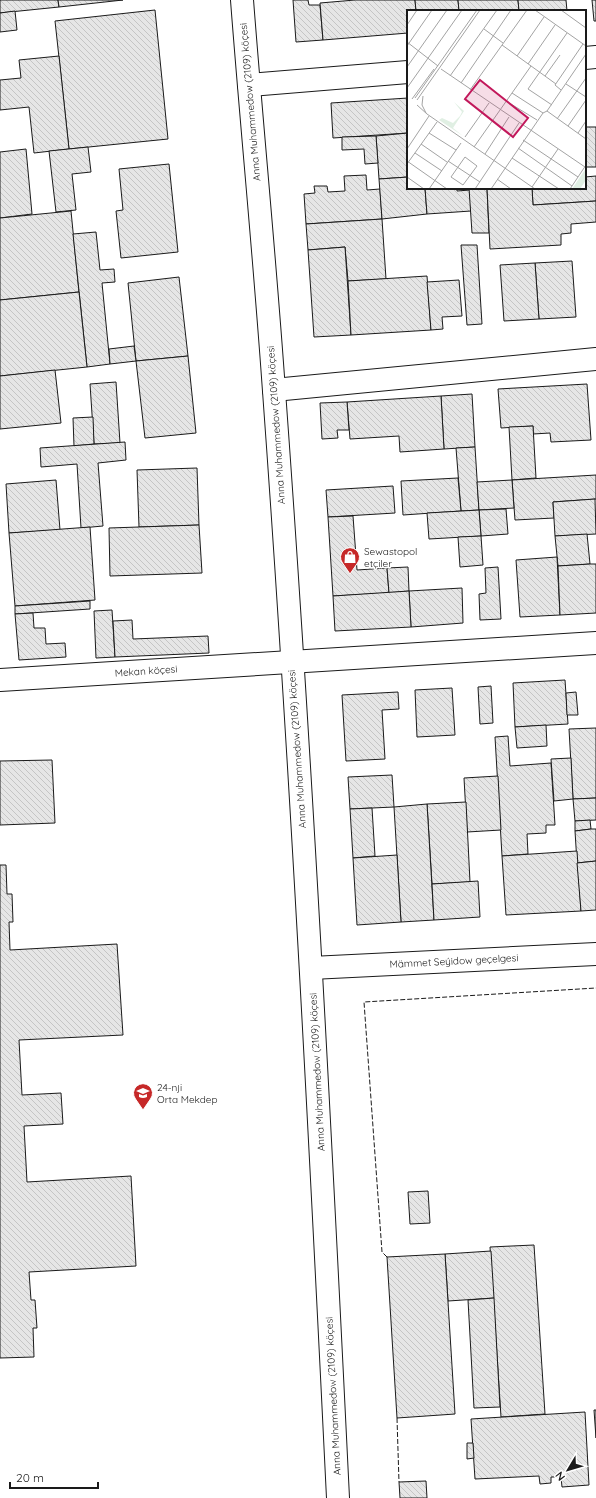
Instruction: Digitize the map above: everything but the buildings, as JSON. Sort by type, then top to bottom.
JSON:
[{"type":"street","name":"Anna Muhammedow (2109) köçesi","points":[[242,0],[274,390],[292,662],[311,968],[338,1498]]},
{"type":"street","points":[[586,58],[596,57]]},
{"type":"street","points":[[248,85],[407,72]]},
{"type":"street","points":[[274,390],[596,359]]},
{"type":"street","name":"Mekan köçesi","points":[[0,678],[596,643]]},
{"type":"street","name":"Mämmet Seýidow geçelgesi","points":[[311,968],[596,954]]},
{"type":"fence","points":[[387,1257],[382,1252],[364,1002],[596,988]]},
{"type":"fence","points":[[397,1418],[399,1482]]},
{"type":"place","name":"Sewastopol etçiler","points":[[350,574]]},
{"type":"place","name":"24-nji Orta Mekdep","points":[[143,1110]]}]
